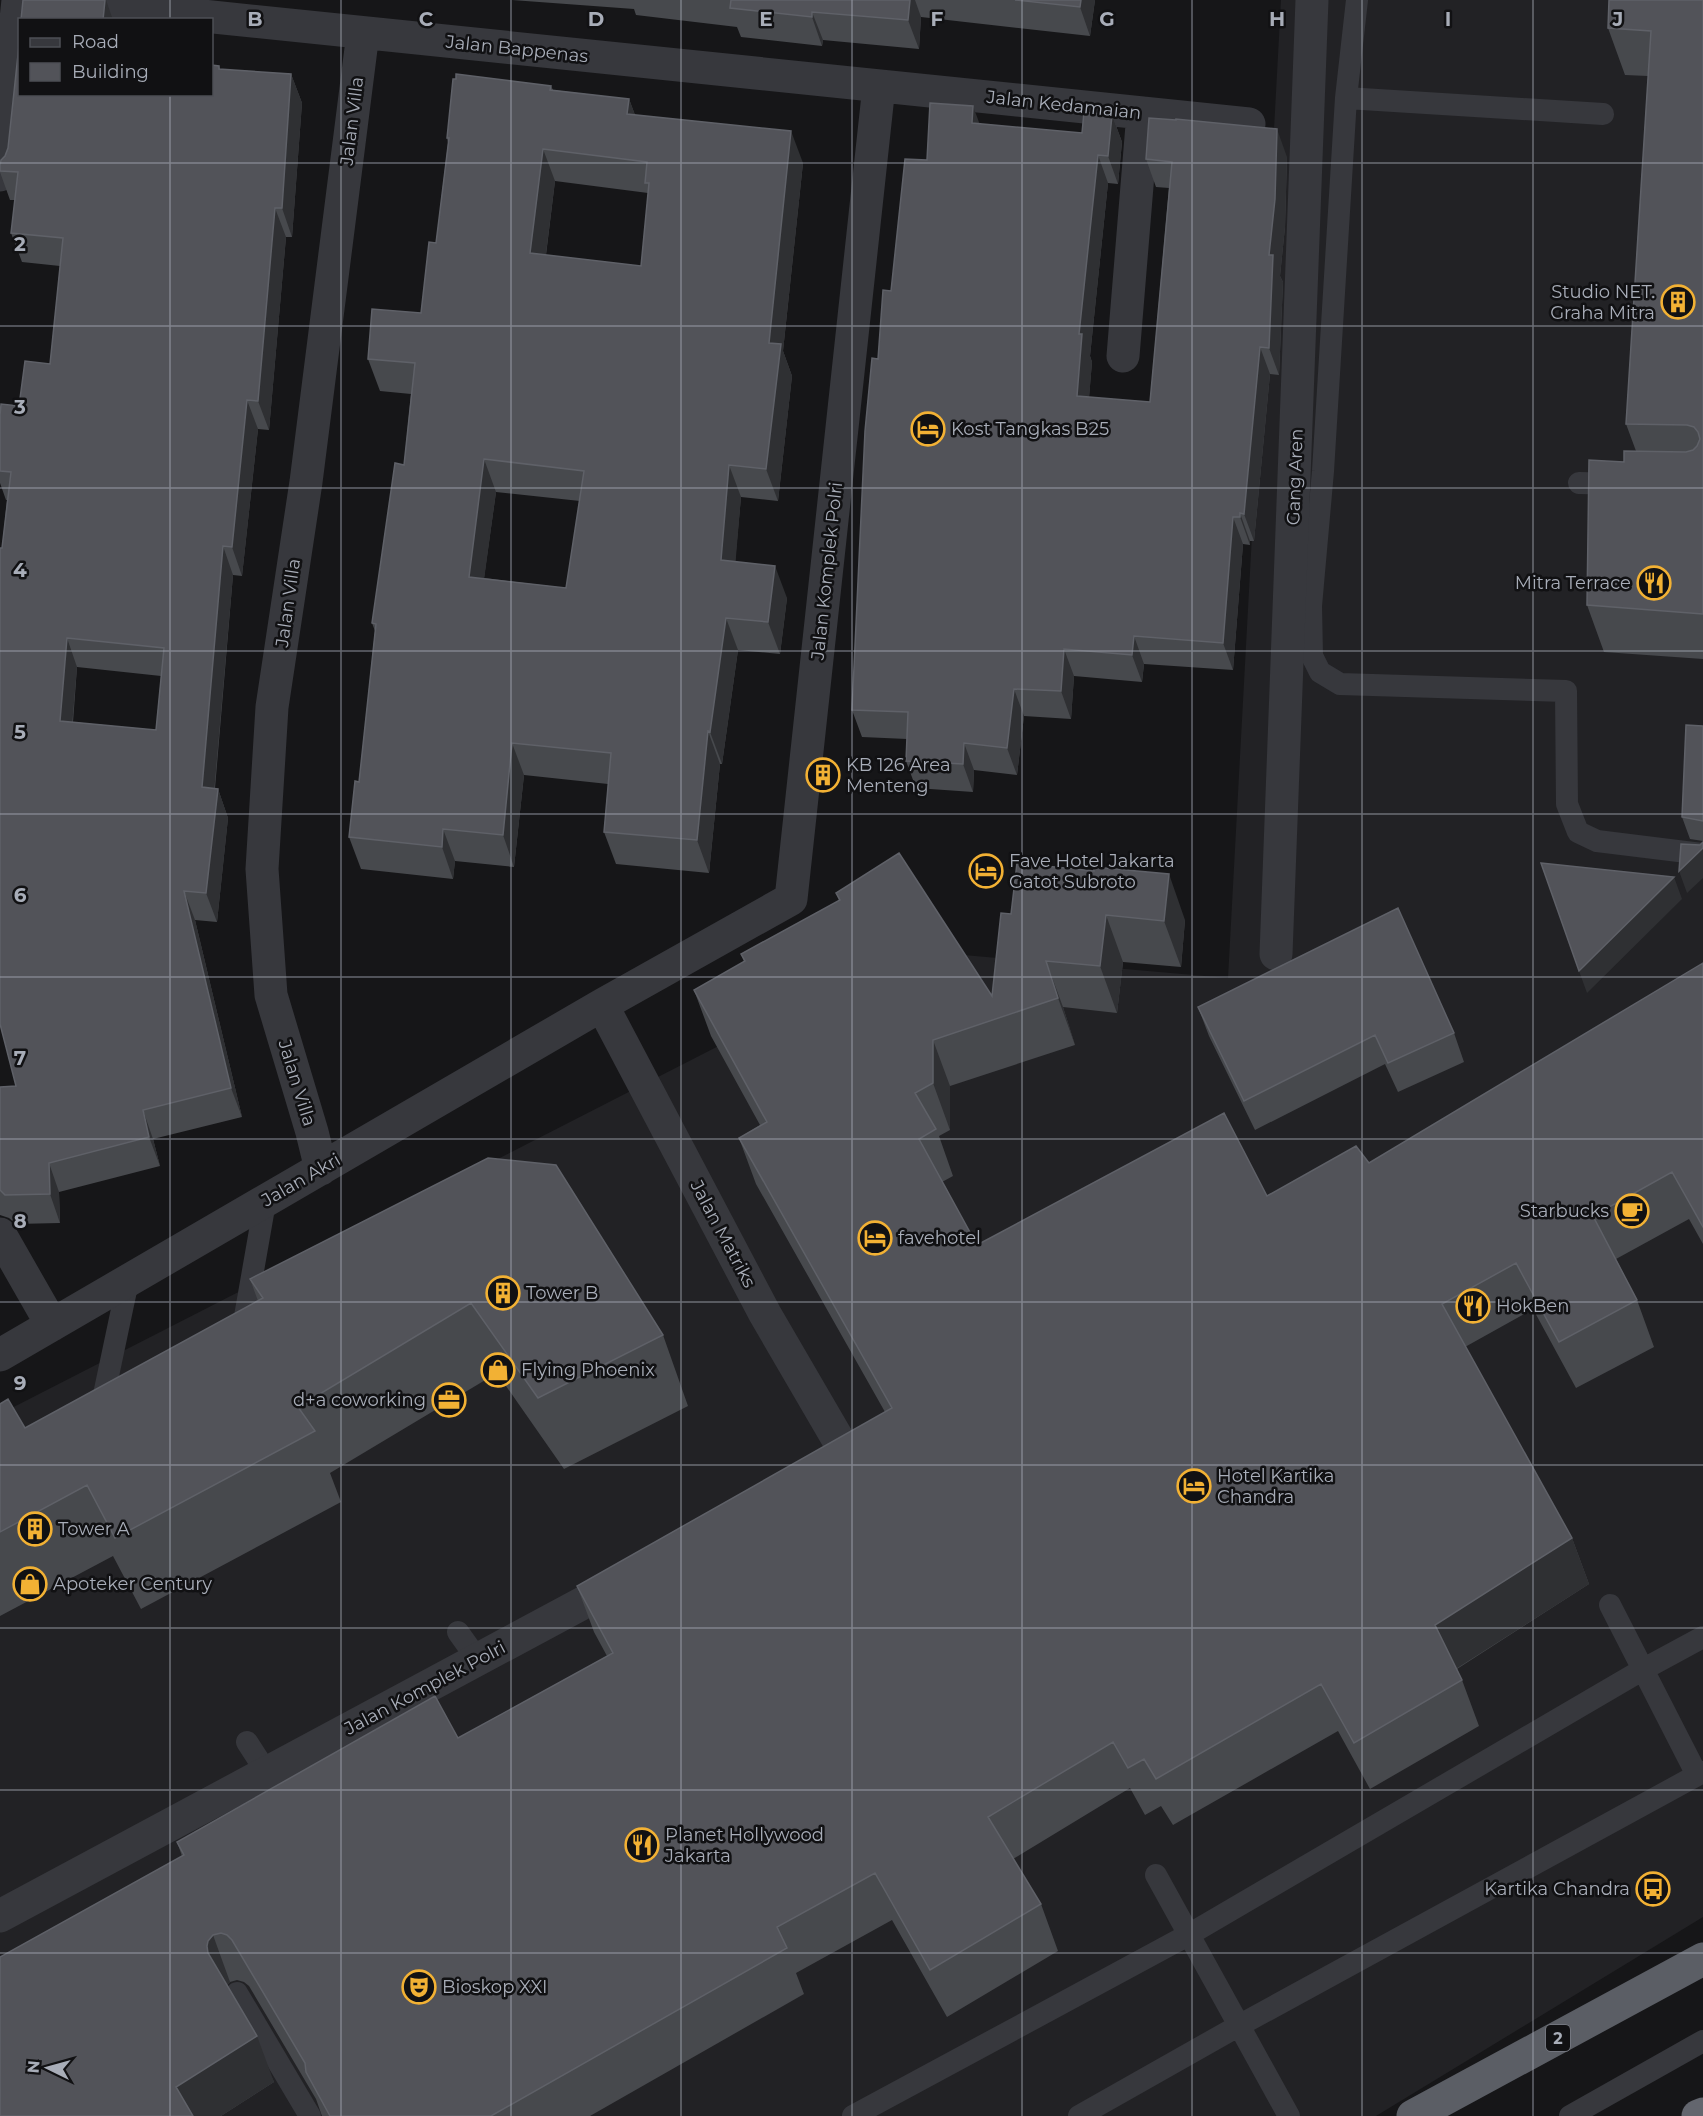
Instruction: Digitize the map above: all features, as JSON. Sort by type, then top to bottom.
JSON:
[{"type":"highway","name":"2","points":[[1413,2116],[1703,1959]]},
{"type":"highway","points":[[1698,2116],[1703,2114]]},
{"type":"street","points":[[0,175],[18,0]]},
{"type":"street","name":"Jalan Bappenas","points":[[48,0],[879,86]]},
{"type":"street","name":"Gang Aren","points":[[1276,954],[1311,0]]},
{"type":"street","name":"Jalan Villa","points":[[321,1169],[271,996],[262,869],[272,707],[306,482],[363,33]]},
{"type":"street","name":"Jalan Kedamaian","points":[[879,86],[1250,124]]},
{"type":"street","name":"Jalan Komplek Polri","points":[[602,1005],[791,899],[879,86]]},
{"type":"street","points":[[1124,356],[1143,113]]},
{"type":"street","name":"Jalan Akri","points":[[0,1355],[602,1005]]},
{"type":"street","name":"Jalan Matriks","points":[[602,1005],[765,1314],[850,1460],[809,1482]]},
{"type":"street","points":[[0,1234],[52,1325]]},
{"type":"street","name":"Jalan Komplek Polri","points":[[0,1916],[643,1571]]},
{"type":"lane","points":[[1357,0],[1346,98],[1323,471],[1311,606],[1312,656],[1320,672],[1340,684],[1566,691],[1567,804],[1578,832],[1597,840],[1703,854]]},
{"type":"lane","points":[[1346,98],[1603,114]]},
{"type":"lane","points":[[1579,483],[1647,484]]},
{"type":"lane","points":[[243,1328],[265,1202]]},
{"type":"lane","points":[[102,1404],[128,1281]]},
{"type":"lane","points":[[1079,2116],[1240,2025],[1700,1774],[1642,1670],[1610,1605]]},
{"type":"lane","points":[[458,1632],[478,1660]]},
{"type":"lane","points":[[853,2116],[1190,1934],[1642,1670],[1703,1637]]},
{"type":"lane","points":[[247,1742],[267,1773]]},
{"type":"lane","points":[[1156,1875],[1289,2116]]},
{"type":"lane","points":[[237,1993],[310,2116]]},
{"type":"lane","points":[[1570,2116],[1703,2041]]},
{"type":"shaded area","points":[[1281,0],[1703,0],[1703,1917],[1376,2116],[0,2116],[0,1414],[906,950],[1228,978]]},
{"type":"building","points":[[23,0],[105,0],[103,18],[21,18]]},
{"type":"building","points":[[731,0],[910,0],[908,20],[812,12],[812,17],[730,8]]},
{"type":"building","points":[[1015,0],[1081,0],[1080,7]]},
{"type":"building","points":[[1609,0],[1703,0],[1703,614],[1587,605],[1589,460],[1624,462],[1624,451],[1686,452],[1693,450],[1700,439],[1694,427],[1687,425],[1626,424],[1651,31],[1608,28]]},
{"type":"building","points":[[18,55],[18,96],[213,96],[213,65],[219,66],[219,69],[291,74],[282,208],[275,208],[258,401],[247,400],[232,547],[223,546],[202,787],[218,789],[206,893],[184,891],[231,1088],[143,1110],[149,1137],[49,1163],[50,1194],[5,1195],[0,1190],[0,1087],[16,1086],[0,1024],[0,548],[2,548],[11,472],[0,471],[0,416],[1,404],[19,406],[25,361],[50,364],[63,238],[11,233],[18,172],[0,171],[1,160],[8,148]],"holes":[[[67,638],[164,648],[156,730],[60,721]]]},
{"type":"building","points":[[456,74],[551,86],[550,90],[629,99],[627,114],[791,131],[769,343],[781,344],[766,469],[729,465],[721,560],[775,566],[768,622],[726,618],[710,732],[708,731],[697,840],[604,832],[611,753],[512,743],[503,835],[443,829],[442,847],[349,837],[355,781],[359,782],[376,624],[372,623],[395,463],[404,465],[415,363],[368,359],[372,309],[421,313],[429,242],[436,243],[449,138],[447,138],[453,79],[456,79]],"holes":[[[543,149],[647,162],[645,183],[649,183],[641,266],[530,253]],[[484,459],[584,471],[566,588],[469,577]]]},
{"type":"building","points":[[930,103],[973,106],[972,123],[1082,133],[1084,112],[1112,115],[1108,156],[1098,155],[1079,334],[1082,334],[1077,396],[1150,402],[1172,162],[1146,159],[1149,118],[1277,129],[1275,199],[1269,255],[1273,255],[1269,348],[1260,347],[1244,514],[1240,513],[1240,517],[1233,517],[1223,643],[1134,636],[1132,655],[1064,649],[1061,691],[1014,689],[1007,748],[964,743],[963,764],[906,761],[908,712],[852,710],[865,431],[872,358],[878,359],[883,290],[891,291],[905,159],[927,160]]},
{"type":"building","points":[[1686,725],[1703,726],[1703,821],[1682,817]]},
{"type":"building","points":[[1703,842],[1703,848],[1679,871],[1681,844],[1700,845]]},
{"type":"building","points":[[899,853],[992,996],[1001,913],[1011,914],[1017,863],[1094,871],[1094,867],[1169,874],[1164,921],[1106,915],[1100,966],[1046,961],[1058,998],[933,1040],[933,1083],[915,1093],[936,1129],[919,1139],[977,1245],[1224,1113],[1267,1196],[1356,1146],[1369,1163],[1703,963],[1703,1227],[1672,1172],[1593,1216],[1637,1300],[1559,1342],[1516,1263],[1442,1304],[1572,1538],[1435,1625],[1462,1680],[1354,1743],[1321,1684],[1156,1779],[1144,1759],[1128,1768],[1113,1742],[988,1817],[1041,1904],[930,1970],[875,1873],[777,1927],[787,1948],[491,2116],[330,2116],[306,2072],[305,2063],[232,1940],[221,1933],[213,1935],[208,1941],[208,1953],[257,2036],[176,2087],[193,2116],[0,2116],[0,1957],[184,1855],[177,1842],[435,1696],[458,1738],[613,1653],[577,1586],[892,1408],[739,1138],[767,1122],[694,990],[745,961],[741,954],[840,900],[836,893]]},
{"type":"building","points":[[1541,863],[1674,877],[1579,971]]},
{"type":"building","points":[[1398,908],[1454,1033],[1388,1063],[1375,1035],[1244,1101],[1198,1007]]},
{"type":"building","points":[[488,1158],[556,1165],[663,1335],[538,1398],[471,1303],[298,1407],[315,1431],[115,1538],[87,1485],[0,1532],[0,1404],[8,1399],[25,1428],[263,1298],[250,1279]]},
{"type":"place","name":"Studio NET. Graha Mitra","points":[[1678,302]]},
{"type":"place","name":"Kost Tangkas B25","points":[[928,429]]},
{"type":"place","name":"Mitra Terrace","points":[[1654,583]]},
{"type":"place","name":"KB 126 Area Menteng","points":[[823,775]]},
{"type":"place","name":"Fave Hotel Jakarta Gatot Subroto","points":[[986,871]]},
{"type":"place","name":"Starbucks","points":[[1632,1211]]},
{"type":"place","name":"favehotel","points":[[875,1238]]},
{"type":"place","name":"Tower B","points":[[503,1293]]},
{"type":"place","name":"HokBen","points":[[1473,1306]]},
{"type":"place","name":"Flying Phoenix","points":[[498,1370]]},
{"type":"place","name":"d+a coworking","points":[[449,1400]]},
{"type":"place","name":"Hotel Kartika Chandra","points":[[1194,1486]]},
{"type":"place","name":"Tower A","points":[[35,1529]]},
{"type":"place","name":"Apoteker Century","points":[[30,1584]]},
{"type":"place","name":"Planet Hollywood Jakarta","points":[[642,1845]]},
{"type":"place","name":"Kartika Chandra","points":[[1653,1889]]},
{"type":"place","name":"Bioskop XXI","points":[[419,1987]]}]
